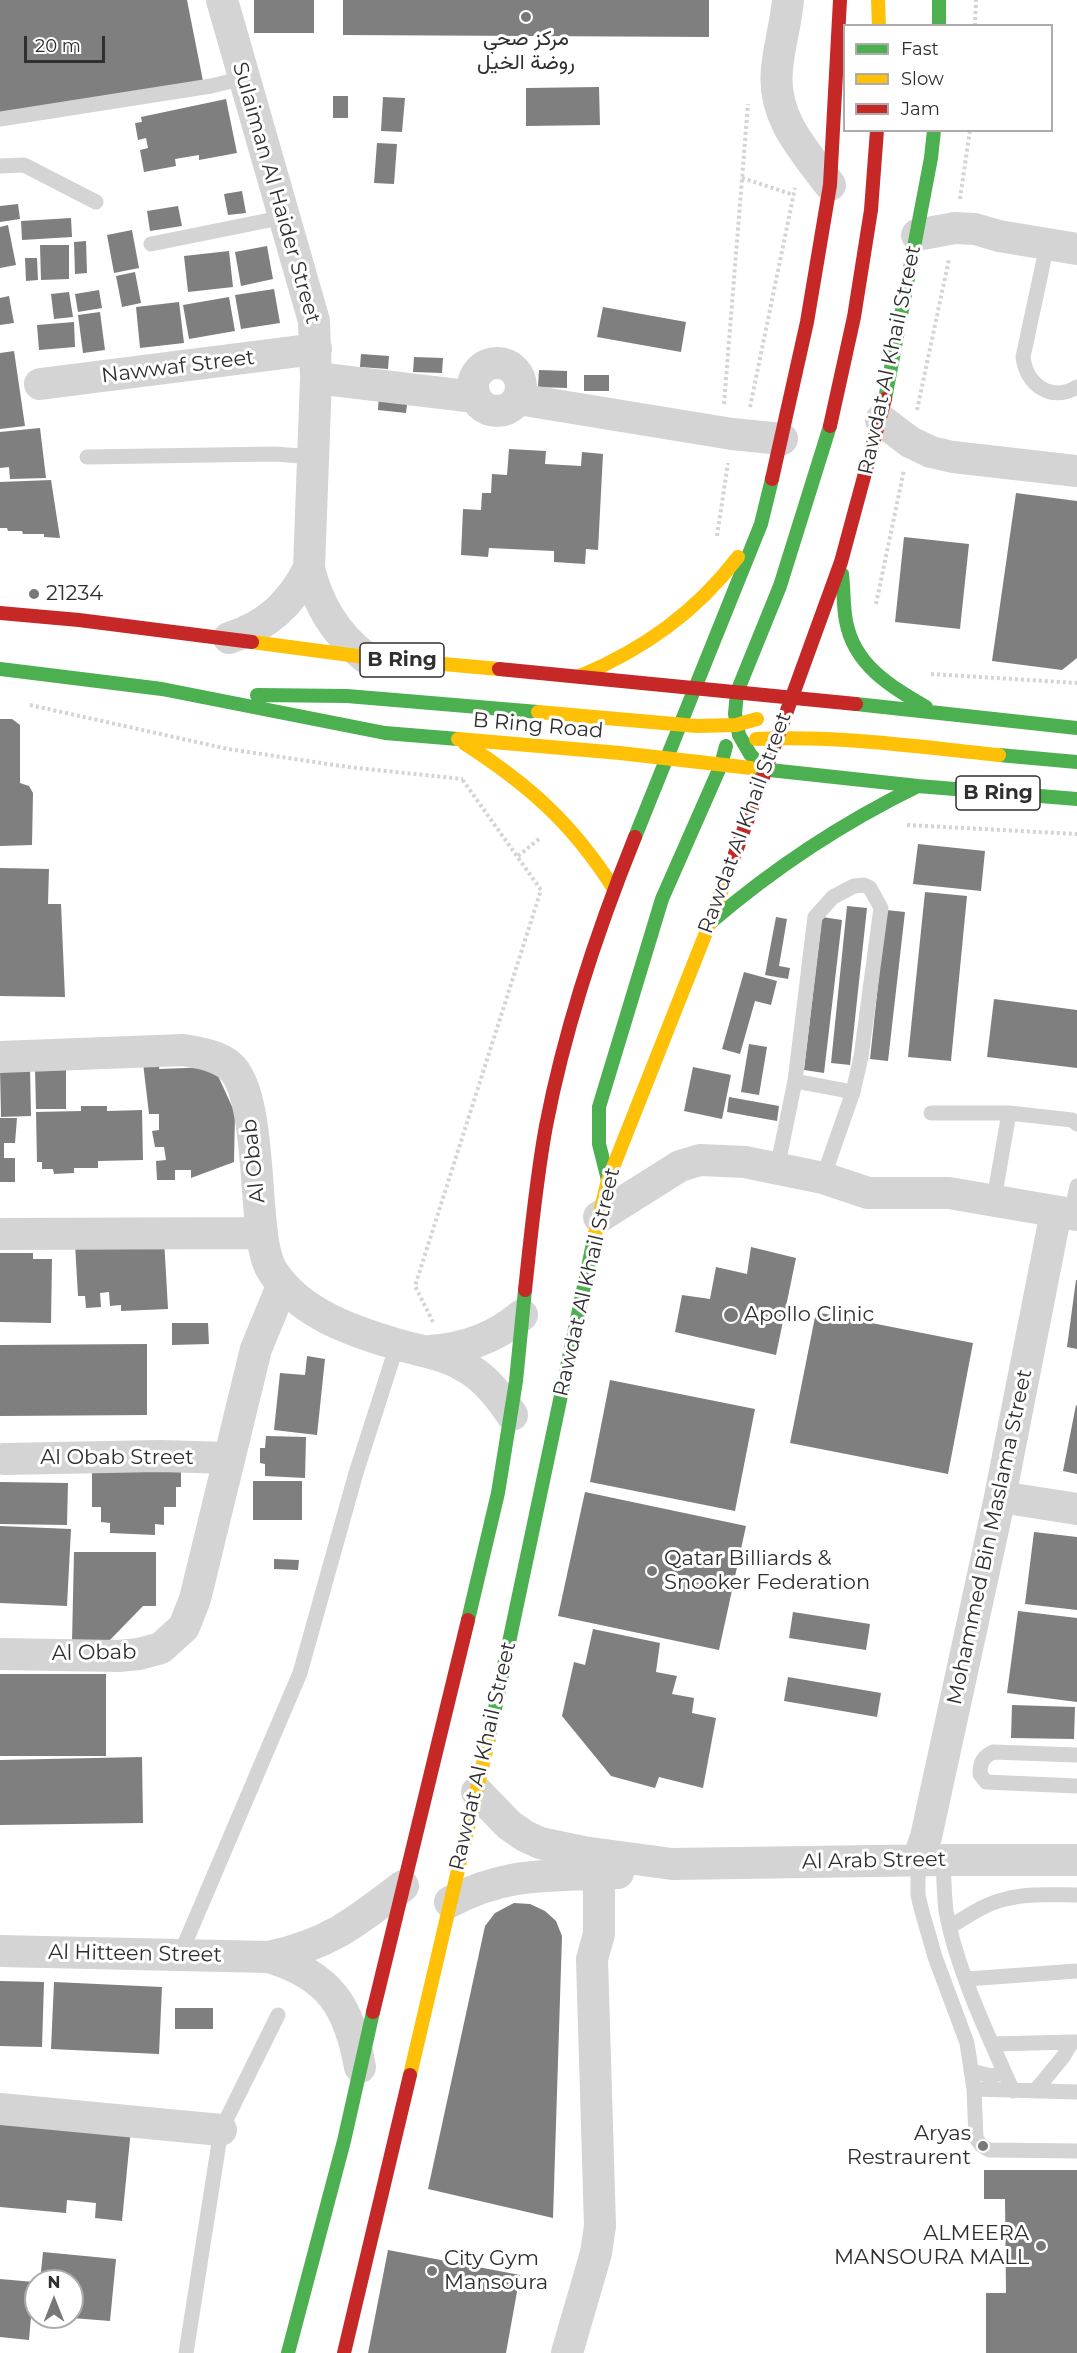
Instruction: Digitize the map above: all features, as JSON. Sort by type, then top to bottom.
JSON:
[{"type":"main road","points":[[288,2353],[344,2141],[403,1886],[492,1521],[512,1415],[533,1215],[546,1126],[575,1006],[614,889],[761,524],[782,440],[807,322],[830,185],[840,0]]},
{"type":"main road","points":[[878,0],[879,24]]},
{"type":"main road","points":[[939,0],[939,24]]},
{"type":"main road","points":[[608,1180],[597,1137],[599,1107],[662,899],[721,765],[726,744],[722,718],[734,703],[780,586],[828,436],[854,317],[870,221],[877,132]]},
{"type":"main road","name":"Rawdat Al Khail Street","points":[[344,2353],[477,1792],[598,1217],[608,1180],[709,925],[841,562],[882,420],[931,158],[934,132]]},
{"type":"main road","points":[[576,677],[633,652],[683,618],[726,574],[761,524]]},
{"type":"main road","points":[[841,562],[849,636],[863,663],[885,684],[938,714]]},
{"type":"main road","name":"B Ring","points":[[0,613],[229,638],[366,657],[695,687],[1077,728]]},
{"type":"main road","name":"B Ring Road","points":[[0,669],[91,679],[385,733],[667,758],[918,786],[1077,800]]},
{"type":"main road","points":[[695,687],[751,757],[765,770]]},
{"type":"main road","points":[[213,700],[258,695],[347,696],[680,724],[769,712],[791,699]]},
{"type":"main road","points":[[667,758],[707,747],[778,737],[829,739],[1077,762]]},
{"type":"main road","points":[[460,740],[514,775],[538,794],[580,838],[614,889]]},
{"type":"main road","points":[[709,925],[762,879],[819,839],[860,815],[918,786]]},
{"type":"street","name":"Sulaiman Al Haider Street","points":[[222,0],[310,305],[316,364],[309,568],[316,593],[328,618],[351,646],[366,657]]},
{"type":"street","points":[[788,0],[777,69],[776,94],[789,130],[830,185]]},
{"type":"street","points":[[917,235],[956,228],[1062,247]]},
{"type":"street","points":[[496,362],[512,367],[518,374],[522,387],[518,399],[509,408],[496,411],[484,407],[476,397],[473,385],[478,372],[484,366],[496,362]]},
{"type":"street","name":"Nawwaf Street","points":[[40,384],[316,364],[476,397]]},
{"type":"street","points":[[518,399],[782,440]]},
{"type":"street","points":[[882,420],[910,442],[931,452],[953,457],[1077,471]]},
{"type":"street","name":"Sulaiman Al Haider Street","points":[[229,638],[262,624],[277,613],[290,600],[309,568]]},
{"type":"street","name":"Al Obab","points":[[0,1057],[183,1050],[212,1056],[230,1066],[242,1083],[250,1117],[261,1233],[0,1234]]},
{"type":"street","points":[[598,1217],[680,1166],[700,1160],[745,1162],[824,1178],[868,1193],[929,1191],[1070,1207]]},
{"type":"street","name":"Mohammed Bin Maslama Street","points":[[931,1860],[926,1837],[1000,1497],[1070,1207]]},
{"type":"street","points":[[261,1233],[269,1267],[282,1286],[328,1320],[397,1345],[441,1350],[481,1341],[504,1330],[522,1315]]},
{"type":"street","name":"Al Obab","points":[[0,1654],[119,1656],[139,1654],[161,1648],[184,1627],[195,1599],[255,1349],[282,1286]]},
{"type":"street","points":[[441,1350],[487,1383],[512,1415]]},
{"type":"street","name":"Al Obab Street","points":[[4,1459],[160,1456],[229,1458]]},
{"type":"street","points":[[1000,1497],[1077,1509]]},
{"type":"street","name":"Al Arab Street","points":[[477,1792],[509,1825],[540,1843],[583,1852],[672,1864],[1077,1860]]},
{"type":"street","name":"Al Arab Street","points":[[450,1902],[471,1890],[515,1878],[650,1870],[672,1864]]},
{"type":"street","points":[[567,2353],[594,2263],[600,2226],[592,1959],[585,1935],[592,1874]]},
{"type":"street","name":"Al Hitteen Street","points":[[0,1951],[269,1957],[300,1950],[329,1938],[357,1922],[403,1886]]},
{"type":"street","name":"Al Hitteen Street","points":[[269,1957],[294,1964],[315,1978],[334,1996],[347,2017],[360,2067]]},
{"type":"street","points":[[0,2109],[221,2130]]},
{"type":"lane","points":[[0,119],[211,86],[244,78]]},
{"type":"lane","points":[[0,166],[24,165],[96,202]]},
{"type":"lane","points":[[151,244],[285,217]]},
{"type":"lane","points":[[1062,247],[1023,357],[1024,367],[1034,384],[1043,390],[1063,393],[1077,387]]},
{"type":"lane","points":[[87,456],[275,454],[313,456]]},
{"type":"lane","points":[[777,1169],[795,1081],[815,917],[833,897],[854,885],[864,885],[870,888],[881,908],[861,1057],[853,1092],[824,1178]]},
{"type":"lane","points":[[795,1081],[853,1092]]},
{"type":"lane","points":[[931,1113],[1009,1113],[1072,1120],[1077,1124]]},
{"type":"lane","points":[[994,1199],[1009,1113]]},
{"type":"lane","points":[[180,1955],[300,1673],[356,1473],[397,1345]]},
{"type":"lane","points":[[1077,1755],[993,1752],[985,1756],[980,1763],[980,1774],[986,1782],[1077,1786]]},
{"type":"lane","points":[[931,1860],[967,1979],[1013,2091]]},
{"type":"lane","points":[[931,1860],[918,1895],[935,1957],[967,2043],[974,2089],[976,2138],[989,2150],[1077,2151]]},
{"type":"lane","points":[[951,1926],[1005,1899],[1032,1895],[1077,1895]]},
{"type":"lane","points":[[967,1979],[1077,1971]]},
{"type":"lane","points":[[186,2353],[221,2130],[278,2015]]},
{"type":"lane","points":[[992,2044],[1075,2042]]},
{"type":"lane","points":[[1035,2091],[1075,2042]]},
{"type":"lane","points":[[971,2071],[992,2076],[1004,2072]]},
{"type":"lane","points":[[974,2089],[1077,2092]]},
{"type":"path","points":[[975,24],[976,0]]},
{"type":"path","points":[[716,540],[732,432],[728,426],[724,409],[749,101]]},
{"type":"path","points":[[742,178],[794,195]]},
{"type":"path","points":[[732,432],[742,425],[750,408],[796,186]]},
{"type":"path","points":[[26,704],[228,749],[348,767],[462,779],[473,783]]},
{"type":"path","points":[[441,1350],[453,1330],[437,1328],[415,1286],[541,890],[462,779]]},
{"type":"path","points":[[901,825],[1077,834]]},
{"type":"building","points":[[0,0],[187,0],[203,81],[0,113]]},
{"type":"building","points":[[254,0],[314,0],[314,33],[254,33]]},
{"type":"building","name":"مركز صحي روضة الخيل","points":[[343,0],[709,0],[709,37],[343,35]]},
{"type":"building","points":[[599,87],[600,125],[526,126],[526,88]]},
{"type":"building","points":[[333,96],[348,96],[348,118],[333,118]]},
{"type":"building","points":[[383,97],[405,98],[402,132],[381,131]]},
{"type":"building","points":[[226,99],[237,153],[199,160],[199,155],[175,159],[176,166],[144,172],[140,150],[148,148],[146,138],[138,140],[135,123],[142,122],[141,117]]},
{"type":"building","points":[[377,143],[397,144],[394,184],[374,183]]},
{"type":"building","points":[[242,191],[246,213],[228,215],[224,194]]},
{"type":"building","points":[[18,204],[20,219],[0,222],[0,206]]},
{"type":"building","points":[[178,206],[182,226],[150,231],[147,211]]},
{"type":"building","points":[[71,218],[72,237],[22,240],[21,221]]},
{"type":"building","points":[[8,225],[16,265],[0,268],[0,227]]},
{"type":"building","points":[[132,230],[139,268],[114,273],[107,235]]},
{"type":"building","points":[[86,241],[87,273],[75,274],[74,242]]},
{"type":"building","points":[[40,245],[69,245],[69,279],[41,280]]},
{"type":"building","points":[[267,246],[273,279],[241,286],[235,252]]},
{"type":"building","points":[[229,251],[233,287],[188,292],[184,256]]},
{"type":"building","points":[[25,258],[37,258],[38,280],[26,281]]},
{"type":"building","points":[[135,272],[141,303],[122,307],[116,276]]},
{"type":"building","points":[[274,289],[280,323],[241,329],[235,295]]},
{"type":"building","points":[[99,290],[102,308],[78,312],[75,294]]},
{"type":"building","points":[[69,292],[73,317],[54,319],[51,294]]},
{"type":"building","points":[[9,296],[14,323],[0,325],[0,298]]},
{"type":"building","points":[[229,297],[235,331],[189,339],[183,305]]},
{"type":"building","points":[[179,302],[184,343],[140,348],[136,307]]},
{"type":"building","points":[[603,307],[686,322],[681,352],[597,337]]},
{"type":"building","points":[[100,312],[105,350],[83,353],[78,315]]},
{"type":"building","points":[[74,322],[75,347],[39,350],[37,325]]},
{"type":"building","points":[[14,351],[25,426],[0,429],[0,353]]},
{"type":"building","points":[[361,354],[389,356],[388,369],[360,367]]},
{"type":"building","points":[[414,357],[443,358],[442,373],[413,372]]},
{"type":"building","points":[[539,370],[567,371],[567,388],[538,387]]},
{"type":"building","points":[[584,375],[609,375],[609,391],[584,391]]},
{"type":"building","points":[[379,394],[408,397],[406,413],[378,410]]},
{"type":"building","points":[[40,428],[46,478],[10,479],[9,467],[0,468],[0,432]]},
{"type":"building","points":[[509,449],[546,451],[545,464],[581,466],[582,452],[603,454],[598,550],[586,549],[585,564],[554,562],[554,551],[489,548],[488,557],[461,555],[463,509],[481,510],[482,493],[491,493],[492,474],[507,475]]},
{"type":"building","points":[[51,480],[60,538],[44,537],[44,534],[23,534],[22,531],[8,531],[7,528],[0,528],[0,482]]},
{"type":"building","points":[[1016,493],[1077,501],[1077,658],[1062,670],[992,661]]},
{"type":"building","points":[[904,537],[969,544],[960,629],[895,622]]},
{"type":"building","points":[[0,719],[12,719],[20,725],[20,783],[29,786],[33,793],[32,845],[0,846]]},
{"type":"building","points":[[918,844],[985,851],[981,891],[913,884]]},
{"type":"building","points":[[0,868],[49,869],[48,904],[61,904],[65,997],[0,996]]},
{"type":"building","points":[[925,892],[967,896],[951,1061],[908,1057]]},
{"type":"building","points":[[847,906],[867,908],[850,1065],[831,1063]]},
{"type":"building","points":[[886,910],[905,912],[888,1061],[870,1059]]},
{"type":"building","points":[[776,917],[787,919],[779,966],[790,968],[788,979],[765,975]]},
{"type":"building","points":[[822,917],[842,920],[824,1073],[804,1070]]},
{"type":"building","points":[[744,972],[777,981],[771,1005],[755,1001],[740,1054],[722,1049]]},
{"type":"building","points":[[994,999],[1077,1010],[1077,1068],[987,1057]]},
{"type":"building","points":[[749,1044],[767,1047],[759,1095],[741,1092]]},
{"type":"building","points":[[160,1062],[159,1069],[214,1067],[235,1113],[234,1162],[191,1178],[191,1170],[175,1170],[175,1180],[157,1180],[156,1161],[166,1160],[164,1147],[155,1147],[152,1131],[159,1130],[159,1114],[149,1114],[143,1063]]},
{"type":"building","points":[[30,1067],[31,1116],[1,1117],[0,1068]]},
{"type":"building","points":[[66,1067],[66,1109],[36,1109],[35,1068]]},
{"type":"building","points":[[693,1067],[731,1075],[722,1119],[684,1111]]},
{"type":"building","points":[[729,1097],[779,1106],[777,1121],[727,1112]]},
{"type":"building","points":[[81,1106],[107,1106],[107,1111],[142,1110],[143,1160],[98,1161],[98,1168],[74,1168],[74,1173],[54,1174],[53,1169],[42,1169],[42,1162],[37,1162],[36,1112],[81,1111]]},
{"type":"building","points":[[0,1118],[17,1118],[15,1143],[4,1143],[4,1158],[15,1158],[15,1182],[0,1182]]},
{"type":"building","points":[[164,1239],[168,1309],[121,1311],[121,1305],[110,1306],[109,1292],[100,1293],[101,1307],[86,1308],[85,1296],[78,1296],[75,1244]]},
{"type":"building","name":"Apollo Clinic","points":[[751,1247],[796,1258],[776,1355],[675,1332],[682,1295],[710,1299],[716,1267],[747,1274]]},
{"type":"building","points":[[0,1253],[33,1253],[33,1259],[52,1259],[51,1323],[0,1322]]},
{"type":"building","points":[[1077,1280],[1077,1349],[1067,1347]]},
{"type":"building","points":[[816,1312],[973,1343],[948,1474],[790,1443]]},
{"type":"building","points":[[172,1323],[208,1323],[209,1344],[172,1345]]},
{"type":"building","points":[[147,1344],[147,1415],[0,1416],[0,1345]]},
{"type":"building","points":[[307,1356],[325,1359],[317,1435],[274,1430],[280,1373],[305,1375]]},
{"type":"building","points":[[610,1380],[755,1409],[735,1511],[590,1482]]},
{"type":"building","points":[[1077,1406],[1077,1474],[1063,1471]]},
{"type":"building","points":[[266,1436],[306,1437],[305,1478],[265,1476],[265,1464],[260,1463],[260,1448],[265,1448]]},
{"type":"building","points":[[92,1467],[181,1467],[181,1487],[176,1487],[176,1507],[164,1507],[164,1525],[155,1524],[155,1535],[110,1533],[110,1523],[101,1522],[101,1507],[92,1507]]},
{"type":"building","points":[[253,1481],[302,1481],[302,1520],[253,1520]]},
{"type":"building","points":[[0,1482],[68,1483],[67,1525],[0,1524]]},
{"type":"building","name":"Qatar Billiards & Snooker Federation","points":[[585,1492],[746,1526],[719,1650],[558,1616]]},
{"type":"building","points":[[0,1526],[71,1529],[67,1606],[0,1603]]},
{"type":"building","points":[[1034,1532],[1077,1537],[1077,1610],[1025,1604]]},
{"type":"building","points":[[74,1552],[156,1552],[156,1606],[143,1606],[108,1642],[72,1642]]},
{"type":"building","points":[[274,1559],[299,1560],[298,1570],[274,1569]]},
{"type":"building","points":[[1018,1611],[1077,1618],[1077,1702],[1007,1693]]},
{"type":"building","points":[[793,1612],[870,1624],[866,1650],[789,1638]]},
{"type":"building","points":[[593,1629],[660,1643],[656,1672],[677,1676],[672,1694],[694,1698],[692,1713],[716,1718],[703,1788],[659,1777],[655,1788],[611,1776],[562,1716],[574,1662],[585,1665]]},
{"type":"building","points":[[0,1674],[106,1674],[106,1756],[0,1756]]},
{"type":"building","points":[[788,1677],[881,1693],[877,1717],[784,1701]]},
{"type":"building","points":[[1012,1705],[1075,1707],[1074,1739],[1011,1738]]},
{"type":"building","points":[[142,1757],[143,1823],[0,1825],[0,1760]]},
{"type":"building","points":[[514,1903],[530,1904],[545,1911],[556,1921],[562,1936],[553,2218],[428,2189],[485,1926],[495,1913]]},
{"type":"building","points":[[0,1981],[44,1982],[42,2047],[0,2046]]},
{"type":"building","points":[[54,1982],[162,1987],[159,2054],[51,2049]]},
{"type":"building","points":[[175,2008],[213,2008],[213,2029],[175,2029]]},
{"type":"building","points":[[0,2117],[131,2129],[122,2221],[95,2218],[96,2203],[67,2200],[66,2213],[0,2207]]},
{"type":"building","name":"ALMEERA MANSOURA MALL","points":[[984,2170],[1077,2170],[1077,2353],[986,2353],[986,2293],[1006,2293],[1005,2199],[984,2199]]},
{"type":"building","points":[[388,2250],[520,2275],[506,2353],[368,2353]]},
{"type":"building","points":[[43,2252],[116,2259],[110,2321],[84,2319],[84,2269],[41,2269]]},
{"type":"building","points":[[0,2279],[24,2281],[24,2329],[30,2329],[29,2340],[0,2337]]},
{"type":"traffic: fast","points":[[939,0],[939,24]]},
{"type":"traffic: fast","points":[[885,399],[931,158],[934,132]]},
{"type":"traffic: fast","points":[[765,770],[750,754],[739,735],[735,714],[737,692],[780,586],[830,426]]},
{"type":"traffic: fast","points":[[635,837],[761,524],[772,479]]},
{"type":"traffic: fast","points":[[842,574],[846,621],[857,650],[876,673],[899,691],[926,707]]},
{"type":"traffic: fast","points":[[0,669],[162,689],[385,733],[458,739]]},
{"type":"traffic: fast","points":[[257,695],[347,696],[538,712]]},
{"type":"traffic: fast","points":[[856,704],[1077,728]]},
{"type":"traffic: fast","points":[[608,1180],[599,1144],[599,1107],[662,899],[721,765],[726,746]]},
{"type":"traffic: fast","points":[[999,755],[1077,762]]},
{"type":"traffic: fast","points":[[751,768],[918,786],[1077,799]]},
{"type":"traffic: fast","points":[[710,923],[784,865],[862,815],[918,786]]},
{"type":"traffic: fast","points":[[488,1742],[595,1234]]},
{"type":"traffic: fast","points":[[468,1620],[498,1493],[516,1381],[525,1290]]},
{"type":"traffic: fast","points":[[288,2353],[344,2141],[373,2012]]},
{"type":"traffic: slow","points":[[878,0],[879,24]]},
{"type":"traffic: slow","points":[[580,676],[626,654],[667,627],[705,595],[738,557]]},
{"type":"traffic: slow","points":[[252,642],[365,657],[499,669]]},
{"type":"traffic: slow","points":[[538,712],[697,726],[736,725],[757,719]]},
{"type":"traffic: slow","points":[[458,739],[620,753],[751,768]]},
{"type":"traffic: slow","points":[[756,739],[847,740],[999,755]]},
{"type":"traffic: slow","points":[[464,743],[509,774],[548,807],[582,844],[614,889]]},
{"type":"traffic: slow","points":[[595,1234],[608,1180],[735,854]]},
{"type":"traffic: slow","points":[[410,2075],[488,1742]]},
{"type":"traffic: jam","points":[[772,479],[807,322],[830,185],[840,0]]},
{"type":"traffic: jam","points":[[830,426],[854,317],[871,210],[877,132]]},
{"type":"traffic: jam","points":[[735,854],[841,562],[885,399]]},
{"type":"traffic: jam","points":[[0,613],[79,620],[252,642]]},
{"type":"traffic: jam","points":[[499,669],[856,704]]},
{"type":"traffic: jam","points":[[525,1290],[542,1146],[554,1089],[583,980],[635,837]]},
{"type":"traffic: jam","points":[[373,2012],[468,1620]]},
{"type":"traffic: jam","points":[[344,2353],[410,2075]]},
{"type":"place","name":"مركز صحي روضة الخيل","points":[[526,17]]},
{"type":"place","name":"21234","points":[[34,594]]},
{"type":"place","name":"Apollo Clinic","points":[[731,1315]]},
{"type":"place","name":"Qatar Billiards & Snooker Federation","points":[[652,1571]]},
{"type":"place","name":"Aryas Restraurent","points":[[983,2146]]},
{"type":"place","name":"ALMEERA MANSOURA MALL","points":[[1041,2246]]},
{"type":"place","name":"City Gym Mansoura","points":[[432,2271]]}]
